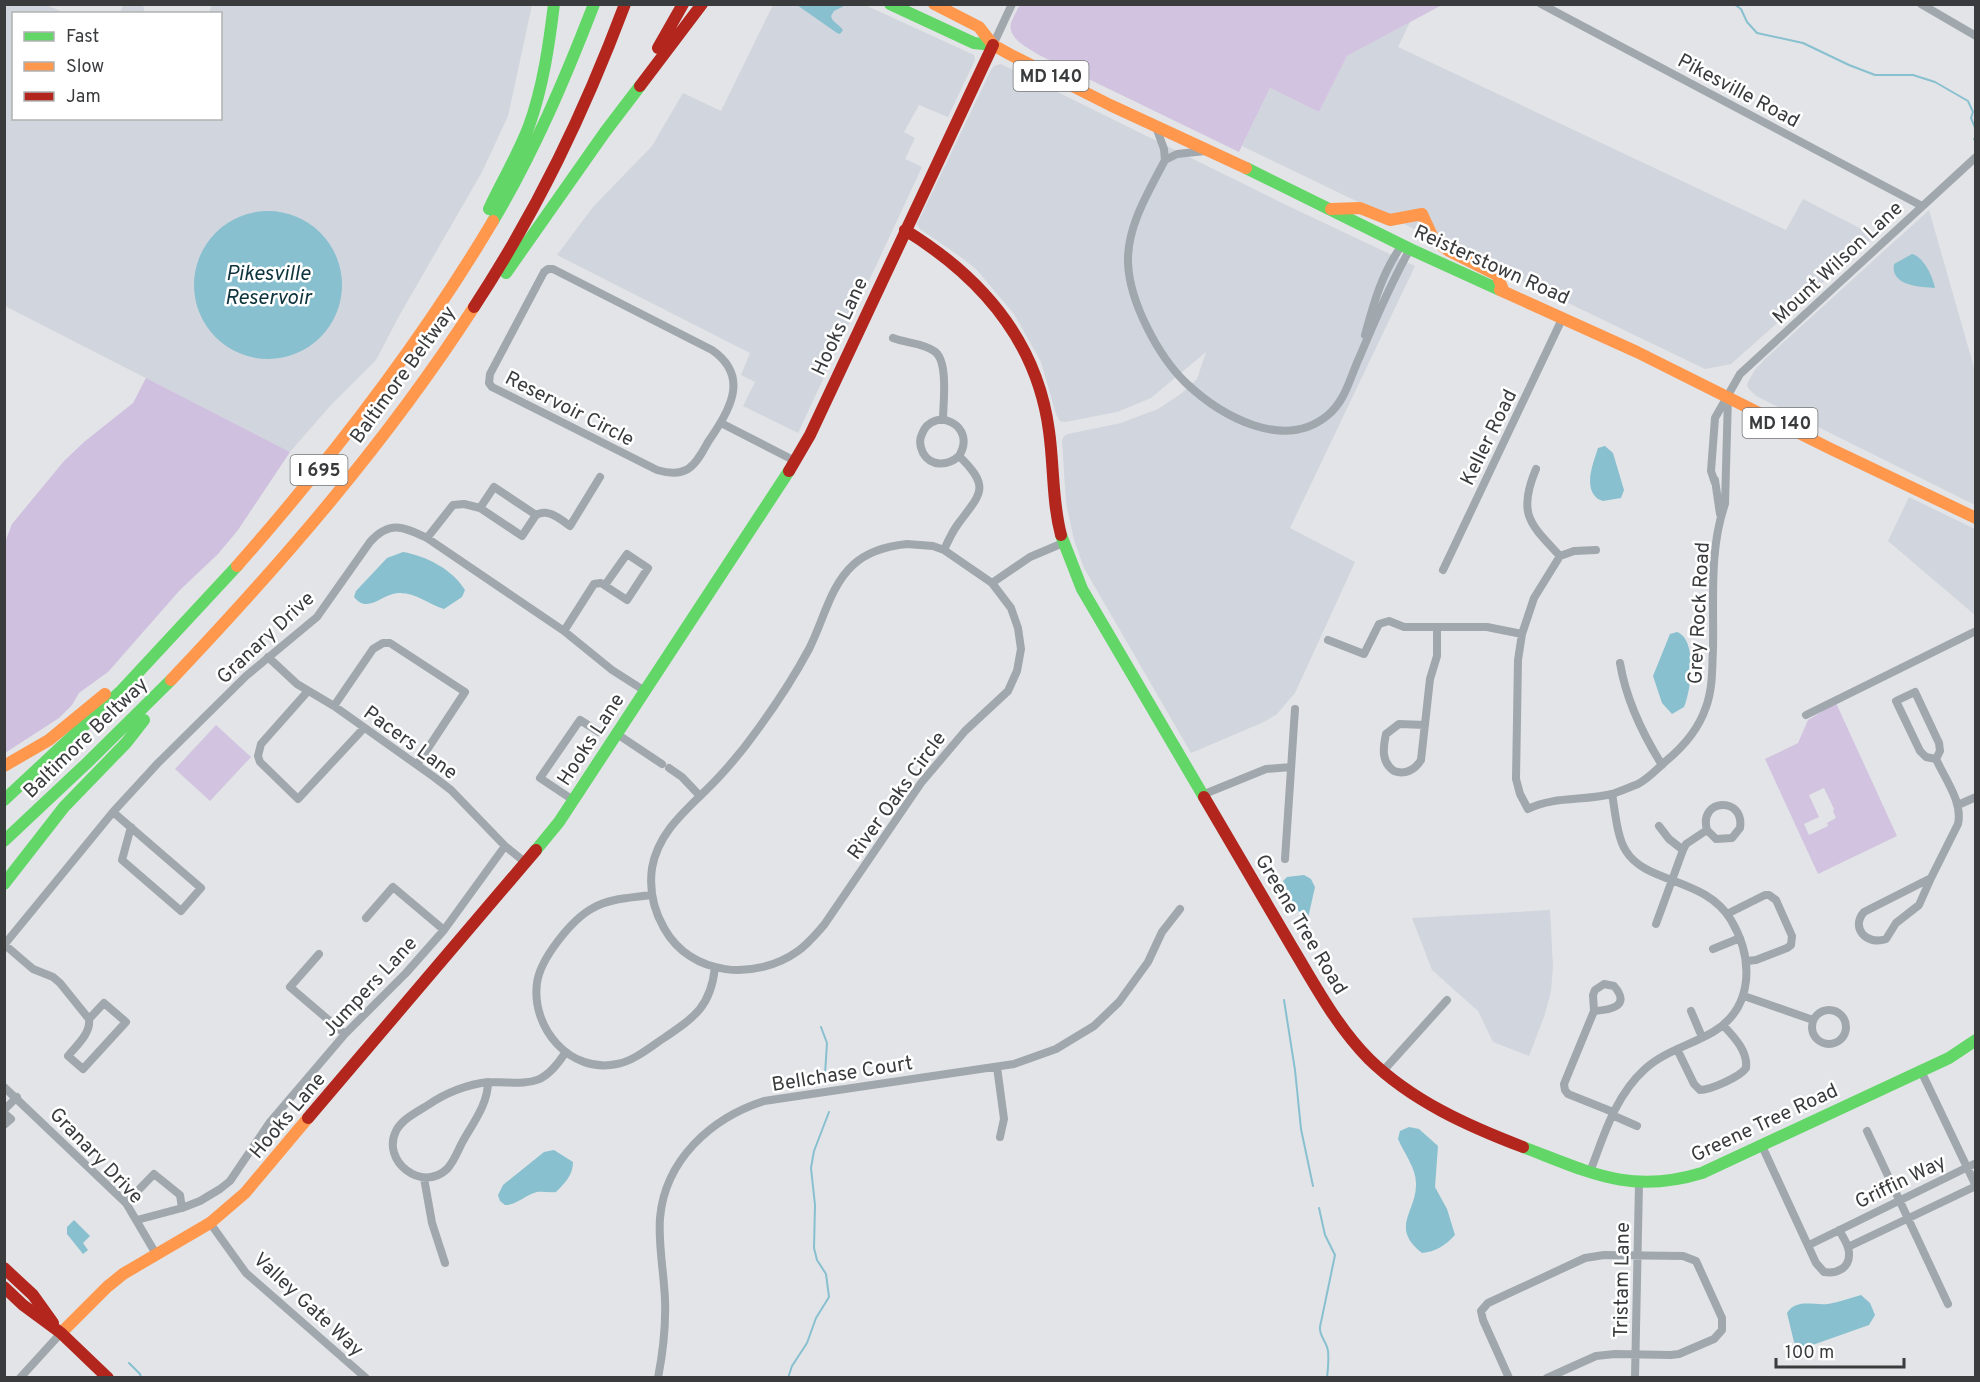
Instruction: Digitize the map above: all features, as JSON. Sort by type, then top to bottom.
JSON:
[{"type":"main road","points":[[453,289],[533,113],[548,52],[554,4]]},
{"type":"main road","name":"Baltimore Beltway","points":[[4,800],[103,709],[170,640],[269,530],[321,467],[407,355],[453,289],[516,180],[561,87],[594,4]]},
{"type":"main road","name":"Baltimore Beltway","points":[[4,841],[123,730],[247,600],[343,487],[428,377],[503,262],[545,186],[586,103],[625,4]]},
{"type":"main road","points":[[605,132],[670,29],[683,4]]},
{"type":"main road","points":[[474,309],[512,266],[605,132],[702,4]]},
{"type":"main road","name":"Reisterstown Road","points":[[890,4],[974,44],[993,45],[1156,127],[1406,247],[1563,318],[1976,518]]},
{"type":"main road","name":"Reisterstown Road","points":[[934,4],[980,27],[993,45]]},
{"type":"main road","name":"Hooks Lane","points":[[61,1333],[123,1274],[210,1223],[245,1193],[526,863],[573,800],[795,461],[827,401],[993,45]]},
{"type":"main road","points":[[1328,209],[1360,208],[1390,220],[1422,214],[1434,240],[1449,251],[1497,275],[1504,292]]},
{"type":"main road","name":"Greene Tree Road","points":[[905,230],[945,255],[983,290],[1006,319],[1025,352],[1039,388],[1046,413],[1051,447],[1054,503],[1063,543],[1073,571],[1089,603],[1327,1005],[1355,1043],[1383,1071],[1422,1101],[1462,1123],[1590,1172],[1617,1180],[1664,1183],[1702,1173],[1762,1146],[1949,1058],[1976,1040]]},
{"type":"main road","points":[[4,766],[49,740],[170,640]]},
{"type":"main road","points":[[4,884],[64,807],[126,743],[192,660]]},
{"type":"main road","points":[[8,1273],[33,1295],[61,1333]]},
{"type":"main road","points":[[4,1287],[23,1305],[61,1333],[108,1377]]},
{"type":"street","points":[[993,45],[1012,4]]},
{"type":"street","name":"Pikesville Road","points":[[1541,4],[1922,206]]},
{"type":"street","points":[[1921,4],[1976,36]]},
{"type":"street","points":[[1156,127],[1164,149],[1165,160],[1135,223],[1129,244],[1128,263],[1132,286],[1146,324],[1165,356],[1185,382],[1214,404],[1260,428],[1286,431],[1301,429],[1326,417],[1338,405],[1406,247]]},
{"type":"street","points":[[1165,160],[1177,154],[1206,151]]},
{"type":"street","name":"Mount Wilson Lane","points":[[1728,397],[1740,374],[1976,157]]},
{"type":"street","name":"Reservoir Circle","points":[[553,269],[722,357],[731,369],[735,384],[734,393],[721,423],[689,468],[668,473],[657,470],[495,390],[489,384],[490,374],[544,272],[553,269]]},
{"type":"street","name":"Keller Road","points":[[1443,570],[1563,318]]},
{"type":"street","points":[[893,338],[928,348],[938,354],[944,369],[943,420]]},
{"type":"street","name":"Grey Rock Road","points":[[1720,518],[1711,467],[1715,418],[1728,397]]},
{"type":"street","name":"Grey Rock Road","points":[[1522,634],[1518,660],[1516,779],[1520,794],[1528,809],[1547,801],[1612,794],[1647,779],[1674,754],[1694,730],[1706,707],[1712,684],[1714,556],[1720,518],[1725,504],[1728,397]]},
{"type":"street","name":"Grey Rock Road","points":[[1715,418],[1715,483]]},
{"type":"street","points":[[943,420],[955,424],[962,432],[964,445],[959,456],[948,463],[940,464],[928,459],[922,451],[920,441],[924,429],[934,422],[943,420]]},
{"type":"street","points":[[721,423],[795,461]]},
{"type":"street","points":[[944,550],[956,526],[975,503],[979,492],[978,480],[974,472],[959,456]]},
{"type":"street","points":[[1536,469],[1526,498],[1528,514],[1535,529],[1560,556]]},
{"type":"street","points":[[427,538],[453,505],[464,504],[480,508],[522,536],[536,515],[545,512],[570,526],[600,477]]},
{"type":"street","points":[[480,508],[494,487],[536,515]]},
{"type":"street","name":"Granary Drive","points":[[5,945],[113,812],[210,710],[317,616],[376,536],[387,529],[399,527],[427,538],[564,631],[612,670],[645,691]]},
{"type":"street","points":[[992,583],[1030,556],[1063,543]]},
{"type":"street","name":"River Oaks Circle","points":[[895,545],[920,545],[944,550],[992,583],[1011,608],[1021,639],[1017,671],[1008,691],[965,730],[935,764],[824,925],[806,945],[784,959],[763,967],[738,971],[715,967],[696,960],[672,940],[656,912],[651,895],[652,866],[659,846],[675,821],[735,759],[788,688],[819,628],[836,586],[853,565],[879,549],[895,545]]},
{"type":"street","points":[[1328,640],[1364,654],[1375,629],[1384,621],[1404,627],[1465,625],[1522,634],[1534,598],[1560,556],[1574,551],[1596,550]]},
{"type":"street","points":[[564,631],[594,584],[601,583],[627,600],[648,568],[627,554],[605,585]]},
{"type":"street","points":[[1425,725],[1399,724],[1386,734],[1385,761],[1394,771],[1405,773],[1418,766],[1421,760],[1425,725],[1430,679],[1437,656],[1437,627]]},
{"type":"street","points":[[1806,715],[1976,631]]},
{"type":"street","points":[[334,706],[373,649],[383,643],[390,643],[465,692],[417,765]]},
{"type":"street","name":"Pacers Lane","points":[[268,657],[297,684],[334,706],[451,790],[505,846],[526,863]]},
{"type":"street","points":[[1620,663],[1624,685],[1637,721],[1662,765]]},
{"type":"street","points":[[308,691],[258,750],[260,762],[298,799],[364,728]]},
{"type":"street","points":[[1931,878],[1864,912],[1859,917],[1858,924],[1864,937],[1873,942],[1886,939],[1896,923],[1919,905],[1958,824],[1960,815],[1958,805],[1936,759],[1940,747],[1915,692],[1896,701],[1920,751],[1926,757],[1936,759]]},
{"type":"street","points":[[1286,859],[1295,709]]},
{"type":"street","points":[[573,800],[540,778],[580,720],[599,732]]},
{"type":"street","points":[[617,734],[682,777],[700,796]]},
{"type":"street","points":[[1202,795],[1266,769],[1291,767]]},
{"type":"street","points":[[1590,1172],[1613,1114],[1626,1089],[1645,1069],[1723,1025],[1737,1009],[1744,996],[1747,980],[1747,961],[1740,938],[1727,914],[1709,897],[1642,867],[1625,851],[1612,794]]},
{"type":"street","points":[[1958,805],[1976,797]]},
{"type":"street","points":[[1727,805],[1738,814],[1740,828],[1732,838],[1716,839],[1707,830],[1705,820],[1707,813],[1715,806],[1727,805]]},
{"type":"street","points":[[113,812],[131,827],[201,888],[181,911],[122,860],[131,827]]},
{"type":"street","points":[[1659,826],[1669,839],[1683,850]]},
{"type":"street","points":[[1656,924],[1686,844],[1707,830]]},
{"type":"street","name":"Jumpers Lane","points":[[137,1220],[183,1208],[211,1195],[230,1181],[270,1122],[345,1034],[406,973],[444,930],[505,846]]},
{"type":"street","points":[[366,918],[393,887],[444,930]]},
{"type":"street","points":[[651,895],[616,900],[591,909],[576,920],[544,962],[537,982],[540,1018],[551,1037],[565,1053],[596,1065],[616,1065],[634,1057],[682,1026],[699,1011],[711,993],[715,967]]},
{"type":"street","points":[[1727,914],[1737,907],[1769,895],[1776,900],[1792,936],[1791,945],[1787,948],[1756,960],[1747,961]]},
{"type":"street","name":"Bellchase Court","points":[[658,1377],[665,1325],[659,1235],[661,1207],[678,1166],[686,1153],[708,1130],[738,1111],[764,1101],[1014,1064],[1056,1049],[1094,1026],[1119,1002],[1138,978],[1162,932],[1180,909]]},
{"type":"street","points":[[1713,949],[1740,938]]},
{"type":"street","points":[[5,945],[33,969],[53,977],[60,983],[89,1019],[88,1032],[68,1056],[83,1069],[126,1022],[104,1003],[89,1019]]},
{"type":"street","points":[[319,954],[290,987],[345,1034]]},
{"type":"street","points":[[1744,996],[1813,1020]]},
{"type":"street","points":[[1383,1071],[1447,1000]]},
{"type":"street","points":[[1834,1009],[1842,1014],[1847,1025],[1845,1035],[1832,1044],[1824,1043],[1813,1035],[1813,1020],[1824,1010],[1834,1009]]},
{"type":"street","points":[[1593,1011],[1571,1064],[1564,1084],[1565,1090],[1568,1094],[1637,1125]]},
{"type":"street","points":[[1691,1011],[1702,1037]]},
{"type":"street","points":[[1677,1049],[1694,1084],[1700,1090],[1706,1090],[1740,1074],[1746,1068],[1746,1060],[1738,1043],[1723,1025]]},
{"type":"street","points":[[488,1082],[486,1099],[452,1162],[442,1172],[424,1178],[407,1172],[398,1162],[393,1145],[396,1132],[407,1119],[442,1095],[470,1085],[488,1082],[523,1084],[534,1082],[549,1074],[565,1053]]},
{"type":"street","points":[[997,1066],[1004,1112],[1000,1137]]},
{"type":"street","points":[[1921,1071],[1976,1186]]},
{"type":"street","name":"Granary Drive","points":[[4,1087],[126,1203],[156,1254]]},
{"type":"street","points":[[4,1125],[11,1119],[4,1112],[17,1097]]},
{"type":"street","points":[[1867,1131],[1948,1304]]},
{"type":"street","points":[[1762,1146],[1820,1269],[1831,1273],[1838,1272],[1847,1263],[1850,1253],[1848,1247]]},
{"type":"street","name":"Griffin Way","points":[[1809,1245],[1976,1163]]},
{"type":"street","points":[[126,1203],[154,1174],[180,1195],[183,1208]]},
{"type":"street","points":[[424,1178],[432,1223],[445,1263]]},
{"type":"street","name":"Tristam Lane","points":[[1635,1377],[1639,1183]]},
{"type":"street","name":"Griffin Way","points":[[1839,1230],[1848,1247],[1976,1186]]},
{"type":"street","name":"Valley Gate Way","points":[[210,1223],[246,1273],[366,1377]]},
{"type":"street","points":[[1509,1377],[1483,1320],[1481,1311],[1484,1306],[1585,1258],[1604,1255],[1683,1256],[1696,1261],[1722,1318],[1722,1330],[1714,1339],[1680,1354],[1596,1356],[1547,1377]]},
{"type":"street","points":[[20,1377],[61,1333]]},
{"type":"shaded area","points":[[1020,4],[1442,5],[1347,56],[1319,112],[1270,88],[1239,152],[1039,55],[1025,46],[1015,38],[1011,29],[1011,23]]},
{"type":"shaded area","points":[[4,5],[46,5],[63,12],[12,12],[12,120],[222,120],[222,12],[209,12],[212,5],[532,5],[508,116],[482,172],[376,360],[330,406],[290,452],[5,306]]},
{"type":"shaded area","points":[[123,5],[143,5],[145,12],[120,12]]},
{"type":"shaded area","points":[[773,5],[865,5],[974,55],[975,60],[948,117],[919,105],[904,132],[915,138],[905,159],[922,167],[798,433],[743,406],[755,382],[741,375],[750,353],[557,255],[593,207],[652,146],[683,93],[721,111]]},
{"type":"shaded area","points":[[1410,22],[1398,47],[1786,230],[1803,199],[1875,236],[1731,364],[1705,369],[1242,146],[1270,88],[1319,112],[1347,56]]},
{"type":"shaded area","points":[[1001,64],[1415,266],[1290,528],[1355,562],[1295,693],[1277,714],[1264,722],[1191,753],[1084,568],[1074,540],[1066,503],[1062,440],[1068,434],[1121,423],[1158,409],[1182,393],[1197,379],[1206,352],[1151,398],[1117,412],[1060,421],[1041,362],[1014,314],[976,269],[920,229],[917,224],[991,70],[994,66]]},
{"type":"shaded area","points":[[1929,210],[1975,371],[1975,505],[1756,396],[1747,384],[1754,371],[1765,359]]},
{"type":"shaded area","points":[[146,378],[290,452],[238,530],[218,554],[180,590],[108,672],[79,693],[72,705],[59,718],[5,753],[5,542],[12,524],[64,461],[133,403]]},
{"type":"shaded area","points":[[1909,497],[1975,529],[1975,615],[1888,541]]},
{"type":"shaded area","points":[[1836,703],[1897,836],[1818,874],[1765,759],[1798,743],[1808,720]],"holes":[[[1824,788],[1836,818],[1827,823],[1828,826],[1809,835],[1804,824],[1819,817],[1809,795]]]},
{"type":"shaded area","points":[[216,725],[251,757],[210,801],[175,769]]},
{"type":"shaded area","points":[[1550,910],[1553,966],[1551,991],[1529,1056],[1493,1042],[1478,1011],[1432,970],[1412,918]]},
{"type":"water","points":[[797,5],[843,5],[831,16],[843,30],[840,34],[837,33]]},
{"type":"water","name":"Pikesville Reservoir","points":[[268,211],[296,217],[320,233],[336,257],[342,285],[336,313],[320,337],[296,353],[268,359],[240,353],[216,337],[200,313],[194,285],[200,257],[216,233],[240,217]]},
{"type":"water","points":[[1912,254],[1924,263],[1935,288],[1907,284],[1897,277],[1894,264]]},
{"type":"water","points":[[1605,446],[1613,453],[1624,490],[1621,498],[1603,501],[1593,494],[1590,475],[1598,448]]},
{"type":"water","points":[[403,552],[429,560],[446,570],[465,590],[462,597],[444,609],[404,593],[392,594],[369,604],[359,602],[354,597],[356,591],[387,558]]},
{"type":"water","points":[[1677,632],[1684,637],[1688,645],[1691,666],[1687,700],[1684,707],[1672,714],[1662,703],[1653,676],[1670,634]]},
{"type":"water","points":[[1304,875],[1311,879],[1315,887],[1308,918],[1305,919],[1291,901],[1283,881],[1287,877]]},
{"type":"water","points":[[1409,1127],[1419,1129],[1438,1146],[1435,1187],[1447,1209],[1455,1235],[1440,1247],[1422,1253],[1412,1244],[1406,1227],[1416,1183],[1412,1166],[1398,1139],[1400,1131]]},
{"type":"water","points":[[554,1150],[573,1162],[570,1175],[556,1192],[537,1192],[509,1205],[500,1201],[498,1195],[503,1185],[544,1152]]},
{"type":"water","points":[[74,1220],[90,1236],[83,1243],[88,1250],[83,1254],[67,1234],[67,1227]]},
{"type":"water","points":[[1861,1295],[1870,1303],[1875,1315],[1869,1325],[1804,1348],[1798,1347],[1794,1342],[1787,1313],[1791,1308],[1801,1304],[1828,1304]]},
{"type":"waterway","points":[[1734,4],[1741,9],[1747,22],[1757,33],[1803,43],[1875,75],[1913,75],[1935,82],[1968,101],[1973,112],[1971,118],[1976,130]]},
{"type":"waterway","points":[[1976,136],[1974,139],[1976,141]]},
{"type":"waterway","points":[[1284,1000],[1301,1129],[1313,1186]]},
{"type":"waterway","points":[[821,1027],[827,1043],[825,1074]]},
{"type":"waterway","points":[[788,1378],[792,1366],[807,1343],[816,1318],[829,1297],[826,1274],[817,1260],[814,1248],[815,1205],[811,1168],[814,1151],[829,1112]]},
{"type":"waterway","points":[[1319,1208],[1325,1235],[1335,1255],[1320,1327],[1328,1351],[1327,1378]]},
{"type":"waterway","points":[[129,1363],[141,1378]]},
{"type":"traffic: fast","points":[[489,209],[520,147],[534,111],[545,66],[554,4]]},
{"type":"traffic: fast","points":[[493,221],[548,115],[594,4]]},
{"type":"traffic: fast","points":[[890,4],[974,43],[993,45]]},
{"type":"traffic: fast","points":[[506,273],[640,86]]},
{"type":"traffic: fast","points":[[1246,168],[1410,249],[1500,290]]},
{"type":"traffic: fast","points":[[536,850],[559,822],[789,471]]},
{"type":"traffic: fast","points":[[1061,535],[1082,589],[1204,797]]},
{"type":"traffic: fast","points":[[4,800],[120,692],[237,566]]},
{"type":"traffic: fast","points":[[4,841],[171,680]]},
{"type":"traffic: fast","points":[[4,884],[64,807],[126,743],[144,720]]},
{"type":"traffic: fast","points":[[1523,1147],[1610,1178],[1653,1182],[1702,1173],[1949,1058],[1976,1040]]},
{"type":"traffic: slow","points":[[934,4],[979,27],[993,45],[1011,55],[1110,105],[1246,168]]},
{"type":"traffic: slow","points":[[1331,209],[1360,208],[1390,220],[1422,214],[1434,240],[1449,251],[1497,275],[1504,292]]},
{"type":"traffic: slow","points":[[237,566],[307,484],[405,356],[436,312],[493,221]]},
{"type":"traffic: slow","points":[[1500,290],[1637,352],[1976,518]]},
{"type":"traffic: slow","points":[[171,680],[253,592],[331,501],[405,406],[474,307]]},
{"type":"traffic: slow","points":[[4,766],[49,740],[105,694]]},
{"type":"traffic: slow","points":[[61,1333],[123,1274],[210,1223],[245,1193],[308,1118]]},
{"type":"traffic: jam","points":[[474,307],[519,234],[558,160],[593,84],[625,4]]},
{"type":"traffic: jam","points":[[658,48],[683,4]]},
{"type":"traffic: jam","points":[[640,86],[702,4]]},
{"type":"traffic: jam","points":[[789,471],[810,435],[993,45]]},
{"type":"traffic: jam","points":[[905,230],[932,248],[980,290],[1001,314],[1018,340],[1032,368],[1042,398],[1049,431],[1056,509],[1061,535]]},
{"type":"traffic: jam","points":[[1204,797],[1318,991],[1357,1047],[1403,1088],[1422,1100],[1461,1121],[1523,1147]]},
{"type":"traffic: jam","points":[[308,1118],[536,850]]},
{"type":"traffic: jam","points":[[4,1268],[33,1295],[53,1323]]},
{"type":"traffic: jam","points":[[4,1287],[23,1305],[61,1333],[108,1378]]}]
